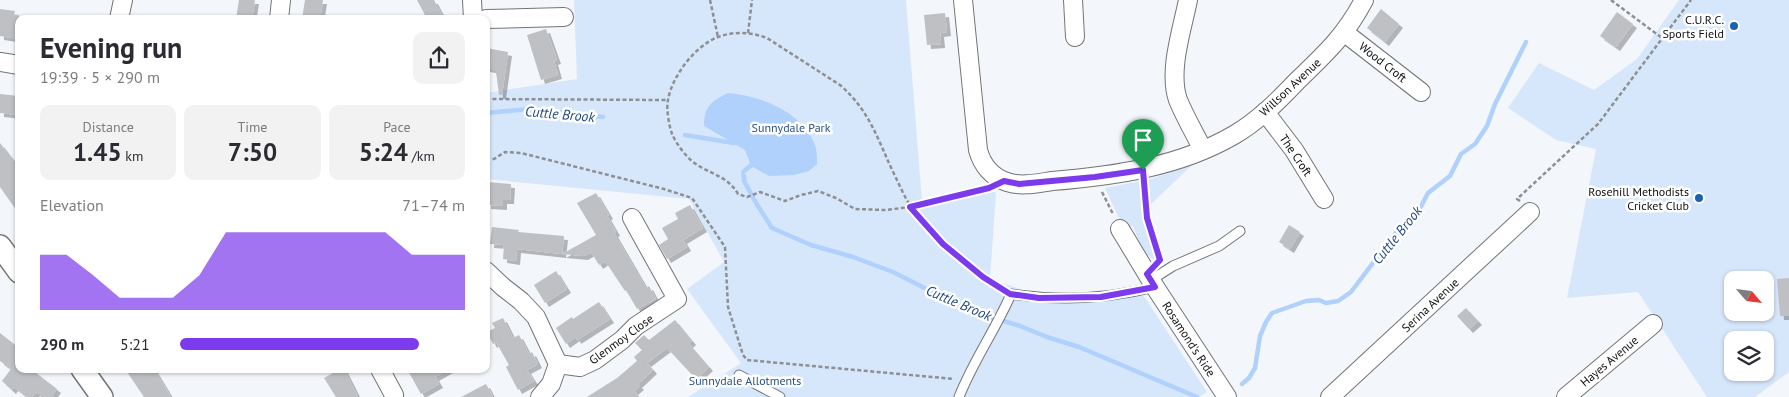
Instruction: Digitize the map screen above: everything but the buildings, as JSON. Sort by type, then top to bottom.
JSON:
[{"type":"street","points":[[120,15],[123,0]]},
{"type":"street","points":[[279,15],[281,0]]},
{"type":"street","points":[[472,0],[473,15]]},
{"type":"street","points":[[963,0],[978,150],[988,170],[1004,181]]},
{"type":"street","points":[[1073,0],[1075,37]]},
{"type":"street","points":[[1188,0],[1174,80],[1178,100],[1203,150]]},
{"type":"street","name":"Willson Avenue","points":[[1004,181],[1019,184],[1095,177],[1143,170],[1203,150],[1234,135],[1265,112],[1330,49],[1345,33],[1364,0]]},
{"type":"street","points":[[490,19],[564,17]]},
{"type":"street","name":"Wood Croft","points":[[1345,33],[1421,92]]},
{"type":"street","points":[[0,62],[15,65]]},
{"type":"street","name":"The Croft","points":[[1265,112],[1294,150],[1324,199]]},
{"type":"street","name":"Serina Avenue","points":[[1330,397],[1530,212]]},
{"type":"street","name":"Glenmoy Close","points":[[558,364],[580,367],[595,360],[622,340],[636,326],[677,300],[632,218]]},
{"type":"street","name":"Rosamond's Ride","points":[[1120,229],[1227,397]]},
{"type":"street","points":[[0,246],[15,267]]},
{"type":"street","points":[[490,275],[536,317],[558,364],[550,384],[540,397]]},
{"type":"street","name":"Hayes Avenue","points":[[1566,397],[1653,324]]},
{"type":"street","points":[[85,373],[102,397]]},
{"type":"street","points":[[382,373],[394,395]]},
{"type":"lane","points":[[958,397],[1010,294],[1039,298],[1101,297],[1151,280],[1173,266],[1219,246],[1240,231]]},
{"type":"lane","points":[[739,375],[780,397]]},
{"type":"path","points":[[710,0],[718,37]]},
{"type":"path","points":[[748,33],[752,1],[756,0]]},
{"type":"path","points":[[1611,0],[1662,38]]},
{"type":"path","points":[[1530,212],[1518,199],[1598,124],[1691,0]]},
{"type":"path","points":[[1004,181],[989,188],[910,207],[885,210],[856,209],[818,191],[801,194],[785,201],[760,192],[748,197],[738,194],[734,187],[723,178],[697,166],[689,158],[672,134],[668,100],[679,70],[693,54],[718,37],[740,32],[767,38],[851,94],[872,123],[910,207],[950,250],[983,277],[1010,294]]},
{"type":"path","points":[[490,99],[668,100]]},
{"type":"path","points":[[1143,170],[1147,218],[1160,260],[1151,280]]},
{"type":"path","points":[[1095,177],[1120,229]]},
{"type":"path","points":[[743,355],[747,360],[966,380]]},
{"type":"green space","name":"Sunnydale Park","points":[[574,0],[906,0],[922,201],[985,188],[996,193],[990,279],[1035,294],[1069,297],[1138,287],[1207,392],[1199,397],[688,397],[741,363],[687,289],[724,262],[689,199],[490,179],[490,92],[577,79]]},
{"type":"green space","points":[[1679,0],[1789,0],[1789,372],[1755,397],[1707,397],[1638,292],[1567,298],[1596,149],[1556,140],[1508,108],[1539,63],[1594,90],[1637,59]]},
{"type":"green space","points":[[1193,164],[1148,207],[1148,180]]},
{"type":"green space","points":[[1141,181],[1145,219],[1158,259],[1148,256],[1139,242],[1133,226],[1124,229],[1105,188]]},
{"type":"water","points":[[728,93],[767,102],[801,123],[816,147],[817,164],[809,171],[794,175],[769,176],[753,167],[744,174],[747,180],[742,183],[741,171],[750,163],[745,150],[704,126],[707,109],[713,102]]},
{"type":"waterway","name":"Cuttle Brook","points":[[1242,384],[1249,378],[1255,368],[1260,336],[1272,313],[1306,301],[1319,300],[1326,303],[1338,301],[1351,292],[1401,226],[1416,216],[1428,193],[1450,176],[1461,154],[1475,144],[1487,126],[1495,104],[1526,42]]},
{"type":"waterway","name":"Cuttle Brook","points":[[490,113],[530,109],[603,117]]},
{"type":"waterway","name":"Cuttle Brook","points":[[685,135],[734,143]]},
{"type":"waterway","name":"Cuttle Brook","points":[[744,176],[744,181],[772,228],[811,245],[853,257],[893,272],[956,304],[1079,347],[1197,397]]},
{"type":"place","name":"C.U.R.C. Sports Field","points":[[1734,26]]},
{"type":"place","name":"Rosehill Methodists Cricket Club","points":[[1699,198]]},
{"type":"route","points":[[1143,170],[1147,218],[1160,260],[1147,274],[1155,287],[1140,291],[1101,297],[1068,299],[1010,294],[968,266],[943,244],[910,207],[989,188],[1004,181],[1019,184],[1095,177],[1143,170]]},
{"type":"park label","name":"Sunnydale Allotments","points":[[745,380]]}]
